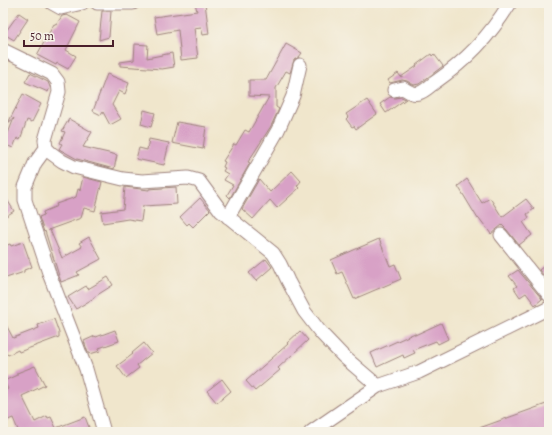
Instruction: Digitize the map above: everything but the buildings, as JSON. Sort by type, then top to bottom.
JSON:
[{"type":"street","points":[[52,3],[61,8],[82,3]]},
{"type":"street","points":[[97,3],[133,3]]},
{"type":"street","points":[[394,90],[403,88],[411,94],[420,94],[452,70],[487,36],[510,3]]},
{"type":"street","points":[[3,50],[52,74],[58,82],[59,92],[45,140],[46,148],[35,163],[25,187],[25,200],[50,276],[86,370],[104,432]]},
{"type":"street","points":[[228,217],[278,130],[293,96],[300,66]]},
{"type":"street","points":[[46,148],[62,161],[74,167],[123,179],[142,181],[188,178],[199,181],[221,211],[273,253],[304,311],[321,333],[343,356],[378,386]]},
{"type":"street","points":[[501,235],[549,295]]},
{"type":"street","points":[[311,432],[378,386],[419,372],[549,308]]}]
